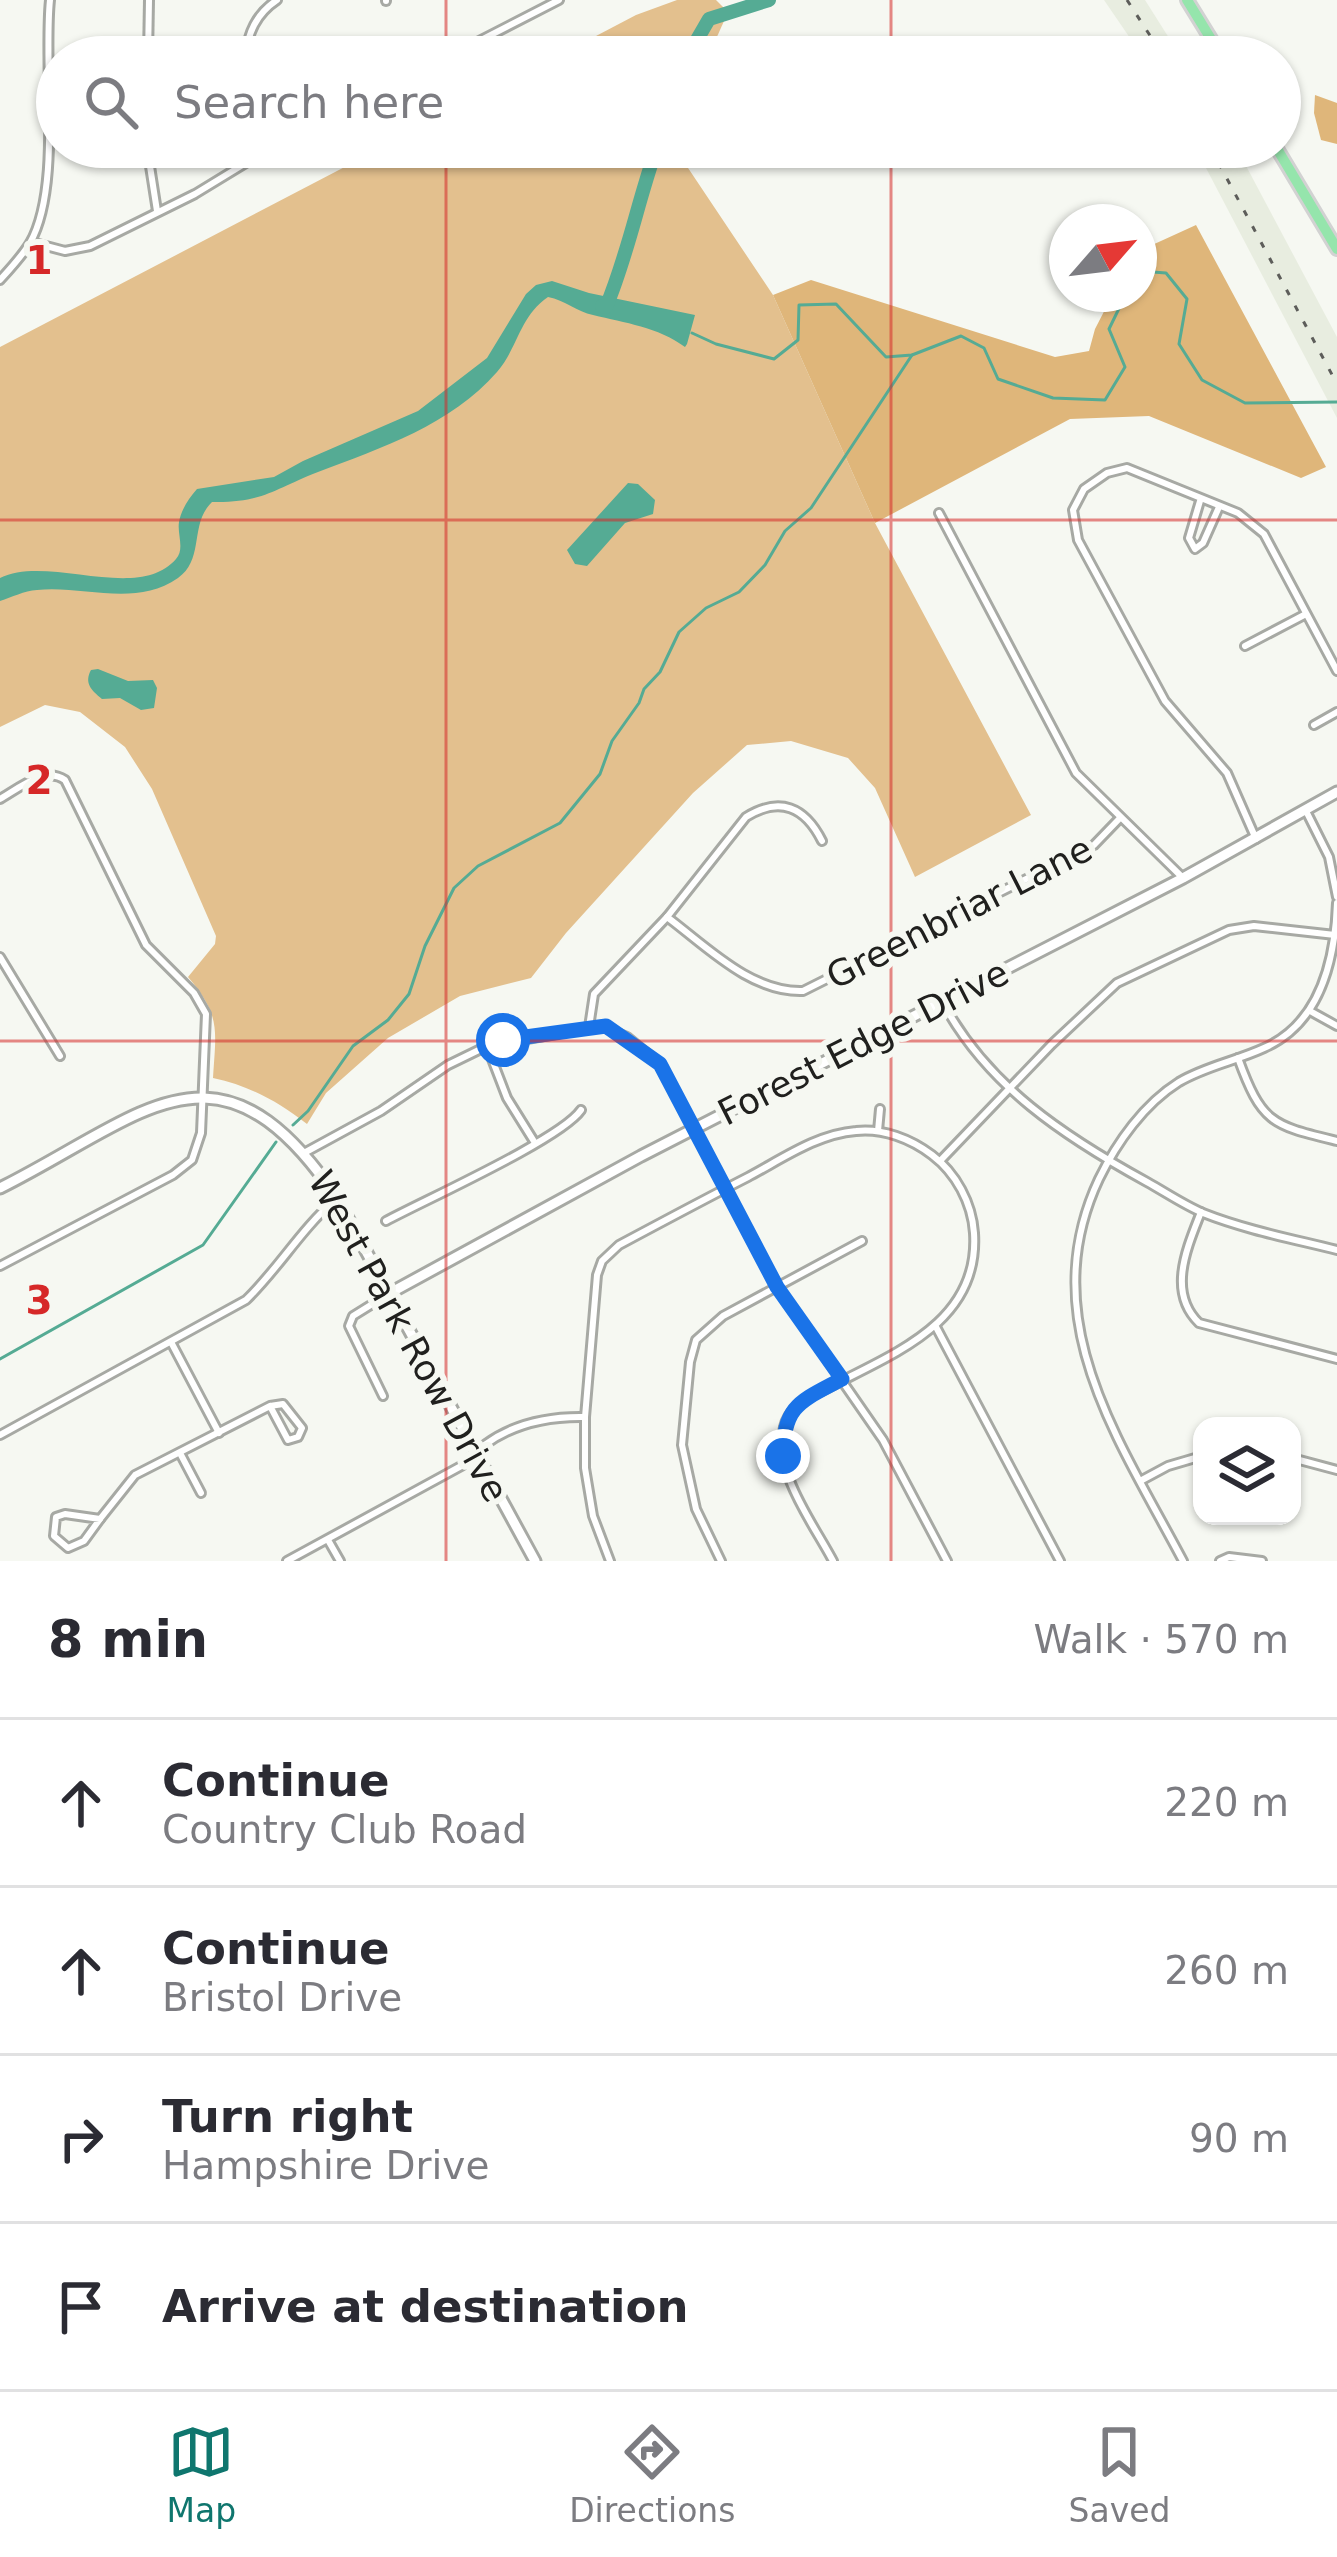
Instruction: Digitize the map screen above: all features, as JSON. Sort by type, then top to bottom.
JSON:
[{"type":"main road","points":[[1187,0],[1209,36]]},
{"type":"main road","points":[[1289,168],[1337,249]]},
{"type":"street","points":[[46,36],[50,0]]},
{"type":"street","points":[[148,36],[149,0]]},
{"type":"street","points":[[248,36],[257,17],[277,0]]},
{"type":"street","points":[[489,36],[559,0]]},
{"type":"street","points":[[0,280],[31,242],[46,168]]},
{"type":"street","points":[[150,168],[157,212]]},
{"type":"street","points":[[31,242],[78,250],[195,194],[231,168]]},
{"type":"street","points":[[1256,838],[1227,773],[1175,715],[1141,658],[1078,540],[1074,504],[1090,483],[1127,468],[1238,513],[1257,526],[1337,671]]},
{"type":"street","points":[[1200,501],[1189,538],[1195,549],[1204,543],[1219,507]]},
{"type":"street","points":[[939,514],[1064,755],[1088,787],[1183,878]]},
{"type":"street","points":[[1245,646],[1306,614]]},
{"type":"street","points":[[1314,725],[1337,712]]},
{"type":"street","points":[[0,799],[46,774],[65,780],[146,945],[202,1006],[208,1023],[198,1150],[184,1168],[0,1266]]},
{"type":"street","name":"Forest Edge Drive","points":[[390,1293],[692,1130],[1183,878],[1337,792]]},
{"type":"street","points":[[589,1028],[594,994],[667,917],[752,813],[777,805],[797,809],[822,841]]},
{"type":"street","points":[[1183,1561],[1097,1397],[1076,1324],[1075,1258],[1086,1207],[1108,1161],[1147,1108],[1174,1085],[1271,1045],[1310,1011],[1328,971],[1337,900],[1333,856],[1306,810]]},
{"type":"street","name":"Greenbriar Lane","points":[[667,917],[750,977],[769,986],[803,991],[1094,845],[1120,818]]},
{"type":"street","points":[[940,1161],[1117,983],[1229,930],[1254,926],[1336,934]]},
{"type":"street","points":[[0,957],[60,1056]]},
{"type":"street","points":[[942,1001],[969,1046],[1010,1090],[1048,1123],[1108,1161],[1201,1212],[1337,1250]]},
{"type":"street","points":[[1310,1011],[1337,1026]]},
{"type":"street","points":[[304,1153],[487,1046],[589,1028],[613,1029],[660,1064],[777,1287],[883,1440],[947,1561]]},
{"type":"street","points":[[487,1046],[507,1098],[535,1143]]},
{"type":"street","points":[[1238,1058],[1260,1109],[1280,1125],[1337,1141]]},
{"type":"street","points":[[0,1189],[150,1107],[203,1096]]},
{"type":"street","name":"West Park Row Drive","points":[[203,1096],[249,1108],[304,1153],[337,1198],[535,1561]]},
{"type":"street","points":[[878,1131],[880,1109]]},
{"type":"street","points":[[386,1220],[535,1143],[574,1120],[581,1110]]},
{"type":"street","points":[[610,1561],[587,1484],[585,1417],[602,1261],[620,1245],[828,1136],[878,1131],[916,1144],[940,1161],[963,1192],[975,1235],[972,1266],[962,1295],[935,1327],[800,1403],[783,1427],[783,1456],[792,1483],[833,1561]]},
{"type":"street","points":[[0,1435],[246,1300],[273,1274],[316,1216],[337,1198]]},
{"type":"street","points":[[1201,1212],[1185,1252],[1181,1288],[1186,1310],[1199,1323],[1337,1359]]},
{"type":"street","points":[[721,1561],[687,1483],[682,1445],[696,1340],[710,1325],[862,1241]]},
{"type":"street","points":[[383,1396],[349,1326],[353,1316],[390,1293]]},
{"type":"street","points":[[935,1327],[1060,1561]]},
{"type":"street","points":[[171,1342],[219,1433]]},
{"type":"street","points":[[100,1519],[56,1517],[54,1536],[62,1546],[77,1545],[100,1519],[135,1475],[270,1406],[283,1403],[292,1410],[302,1428],[298,1437],[288,1440],[270,1406]]},
{"type":"street","points":[[286,1561],[463,1465],[475,1451],[533,1420],[585,1417]]},
{"type":"street","points":[[180,1453],[201,1492]]},
{"type":"street","points":[[1142,1480],[1193,1459]]},
{"type":"street","points":[[1301,1460],[1337,1470]]},
{"type":"street","points":[[328,1540],[340,1561]]},
{"type":"street","points":[[1220,1561],[1229,1557],[1262,1561]]},
{"type":"shaded area","points":[[677,0],[716,0],[728,12],[717,36],[596,36]]},
{"type":"shaded area","points":[[1104,0],[1145,0],[1168,36],[1129,36]]},
{"type":"shaded area","points":[[1315,95],[1337,103],[1337,144],[1321,140]]},
{"type":"shaded area","points":[[343,168],[688,168],[773,295],[875,523],[1031,815],[915,877],[875,788],[848,758],[791,741],[747,745],[693,793],[531,978],[460,996],[388,1038],[326,1093],[307,1124],[263,1095],[213,1078],[214,1024],[206,1002],[188,977],[215,944],[216,936],[152,789],[125,747],[80,712],[45,705],[0,727],[0,347]]},
{"type":"shaded area","points":[[1206,168],[1247,168],[1337,337],[1337,418]]},
{"type":"shaded area","points":[[1196,225],[1326,467],[1301,478],[1149,416],[1070,419],[875,523],[773,295],[811,280],[1055,357],[1089,351],[1104,312],[1157,312],[1157,243]]},
{"type":"shaded area","points":[[552,281],[695,315],[687,344],[548,297],[531,314],[497,372],[437,421],[268,494],[212,502],[201,520],[191,561],[178,578],[144,592],[37,590],[0,601],[0,578],[20,572],[116,578],[159,571],[179,555],[180,518],[197,489],[274,477],[418,411],[487,358],[526,294]]},
{"type":"shaded area","points":[[628,483],[638,484],[655,500],[653,514],[625,523],[587,566],[575,564],[567,550]]},
{"type":"shaded area","points":[[91,670],[128,681],[153,680],[157,688],[154,708],[141,710],[120,698],[102,699],[89,683]]},
{"type":"waterway","points":[[699,36],[709,19],[769,0]]},
{"type":"waterway","points":[[602,306],[606,307],[614,287],[651,168]]},
{"type":"waterway","points":[[1157,272],[1166,273],[1187,299],[1179,344],[1202,380],[1245,403],[1337,402]]},
{"type":"waterway","points":[[692,333],[774,359],[798,340],[799,305],[836,304],[886,357],[912,355],[961,336],[984,348],[998,379],[1053,398],[1105,400],[1125,367],[1109,329],[1117,312]]},
{"type":"waterway","points":[[293,1125],[353,1046],[388,1020],[409,994],[425,946],[454,888],[478,866],[560,823],[600,774],[612,741],[660,672],[679,632],[706,608],[739,592],[765,565],[785,531],[811,508],[912,355]]},
{"type":"waterway","points":[[0,1359],[203,1245],[276,1142]]},
{"type":"railway","points":[[1127,0],[1150,36]]},
{"type":"railway","points":[[1221,168],[1337,384]]},
{"type":"route","points":[[503,1040],[606,1026],[660,1064],[777,1287],[842,1379],[790,1412],[783,1427],[783,1456]]}]
